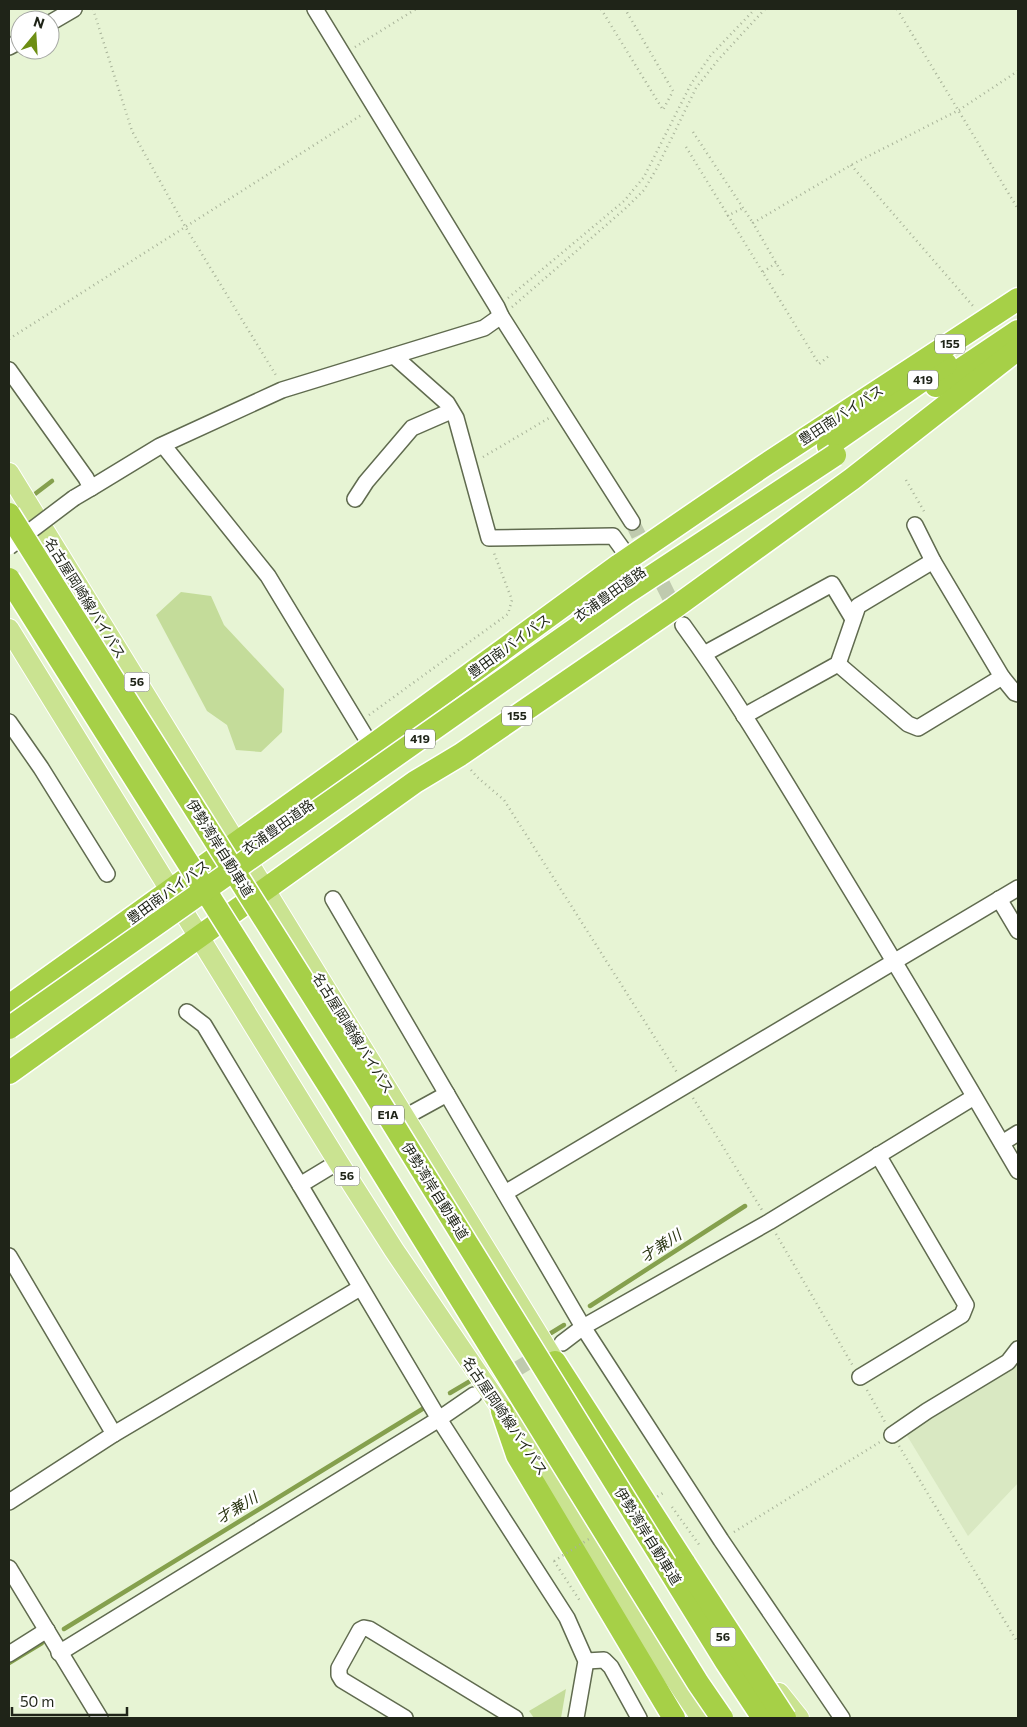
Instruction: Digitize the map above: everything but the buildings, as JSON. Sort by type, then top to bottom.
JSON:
[{"type":"highway","name":"豊田南バイパス","points":[[9,1006],[372,746],[629,558],[762,467],[1018,299]]},
{"type":"highway","name":"衣浦豊田道路","points":[[9,1028],[831,450],[1018,315]]},
{"type":"highway","name":"衣浦豊田道路","points":[[9,1018],[738,504],[831,450],[1018,331]]},
{"type":"highway","name":"155","points":[[9,1073],[415,782],[460,755],[682,602],[852,480],[1018,349]]},
{"type":"highway","name":"伊勢湾岸自動車道","points":[[9,514],[364,1077],[726,1662],[763,1718]]},
{"type":"highway","name":"E1A","points":[[9,579],[722,1718]]},
{"type":"highway","points":[[559,1352],[678,1560],[786,1718]]},
{"type":"highway","points":[[502,1411],[517,1455],[674,1718]]},
{"type":"main road","name":"名古屋岡崎線バイパス","points":[[9,474],[405,1117],[559,1352]]},
{"type":"main road","name":"名古屋岡崎線バイパス","points":[[9,629],[338,1162],[502,1411]]},
{"type":"main road","name":"56","points":[[678,1560],[776,1718]]},
{"type":"main road","points":[[678,1560],[799,1718]]},
{"type":"main road","points":[[600,1596],[622,1618],[682,1718]]},
{"type":"main road","points":[[600,1596],[701,1718]]},
{"type":"street","points":[[60,17],[74,9]]},
{"type":"street","points":[[315,9],[499,311],[632,522]]},
{"type":"street","points":[[9,547],[74,498],[162,445],[282,390],[484,328],[499,311]]},
{"type":"street","points":[[394,356],[447,403],[456,418],[489,538],[613,536],[629,558]]},
{"type":"street","points":[[9,370],[86,478],[91,488]]},
{"type":"street","points":[[356,499],[366,482],[412,428],[451,411]]},
{"type":"street","points":[[162,445],[268,576],[372,746]]},
{"type":"street","points":[[915,525],[933,562],[1002,677],[1018,694]]},
{"type":"street","points":[[744,716],[838,664],[858,606],[933,562]]},
{"type":"street","points":[[704,654],[832,584],[854,619]]},
{"type":"street","points":[[683,625],[744,716],[895,961],[1018,1171]]},
{"type":"street","points":[[838,664],[908,724],[918,728],[1002,677]]},
{"type":"street","points":[[9,722],[41,768],[108,874]]},
{"type":"street","points":[[505,1193],[1018,888]]},
{"type":"street","points":[[333,899],[583,1327],[721,1540],[842,1718]]},
{"type":"street","points":[[999,899],[1018,931]]},
{"type":"street","points":[[187,1012],[204,1026],[439,1420],[567,1618],[586,1661],[576,1718]]},
{"type":"street","points":[[405,1117],[447,1094]]},
{"type":"street","points":[[559,1352],[583,1327],[769,1222],[974,1097]]},
{"type":"street","points":[[1002,1143],[1018,1133]]},
{"type":"street","points":[[860,1377],[962,1315],[966,1305],[878,1155]]},
{"type":"street","points":[[300,1185],[338,1162]]},
{"type":"street","points":[[9,1256],[114,1434]]},
{"type":"street","points":[[9,1502],[114,1434],[360,1288]]},
{"type":"street","points":[[892,1435],[927,1411],[1008,1362],[1018,1349]]},
{"type":"street","points":[[59,1653],[439,1420],[474,1395]]},
{"type":"street","points":[[9,1568],[100,1718]]},
{"type":"street","points":[[405,1718],[342,1680],[339,1668],[360,1630],[364,1628],[369,1629],[516,1718]]},
{"type":"street","points":[[9,1654],[48,1630]]},
{"type":"street","points":[[586,1661],[604,1660],[611,1668],[639,1718]]},
{"type":"path","points":[[93,9],[132,131],[186,228],[279,380],[282,390]]},
{"type":"path","points":[[343,54],[416,9]]},
{"type":"path","points":[[602,9],[663,110],[674,91],[624,9]]},
{"type":"path","points":[[499,311],[624,201],[644,178],[691,84],[711,55],[755,9]]},
{"type":"path","points":[[499,311],[627,207],[644,190],[657,168],[696,88],[718,60],[764,9]]},
{"type":"path","points":[[897,9],[1018,209]]},
{"type":"path","points":[[752,224],[851,165],[959,110],[1018,71]]},
{"type":"path","points":[[9,339],[375,107]]},
{"type":"path","points":[[693,132],[743,208],[783,275]]},
{"type":"path","points":[[686,147],[819,364],[830,356]]},
{"type":"path","points":[[851,165],[985,320]]},
{"type":"path","points":[[727,216],[743,208]]},
{"type":"path","points":[[762,272],[776,263]]},
{"type":"path","points":[[468,466],[561,411]]},
{"type":"path","points":[[358,723],[508,614],[512,600],[489,538]]},
{"type":"path","points":[[721,1540],[892,1435],[1018,1643]]},
{"type":"path","points":[[668,1501],[700,1546]]},
{"type":"path","points":[[554,1561],[600,1596]]},
{"type":"shaded area","points":[[1018,1365],[1018,1483],[968,1536],[906,1434]]},
{"type":"green space","points":[[181,592],[211,596],[224,625],[284,689],[282,732],[261,752],[236,750],[227,725],[207,711],[156,615]]},
{"type":"green space","points":[[566,1689],[561,1718],[534,1718],[529,1711]]},
{"type":"waterway","points":[[31,497],[52,481]]},
{"type":"waterway","name":"才兼川","points":[[590,1306],[745,1206]]},
{"type":"waterway","name":"才兼川","points":[[551,1333],[564,1325]]},
{"type":"waterway","name":"才兼川","points":[[450,1393],[472,1380]]},
{"type":"waterway","name":"才兼川","points":[[64,1629],[424,1408]]},
{"type":"waterway","name":"才兼川","points":[[9,1663],[42,1643]]},
{"type":"tunnel","points":[[632,522],[683,625]]},
{"type":"tunnel","points":[[479,1392],[545,1352]]}]
